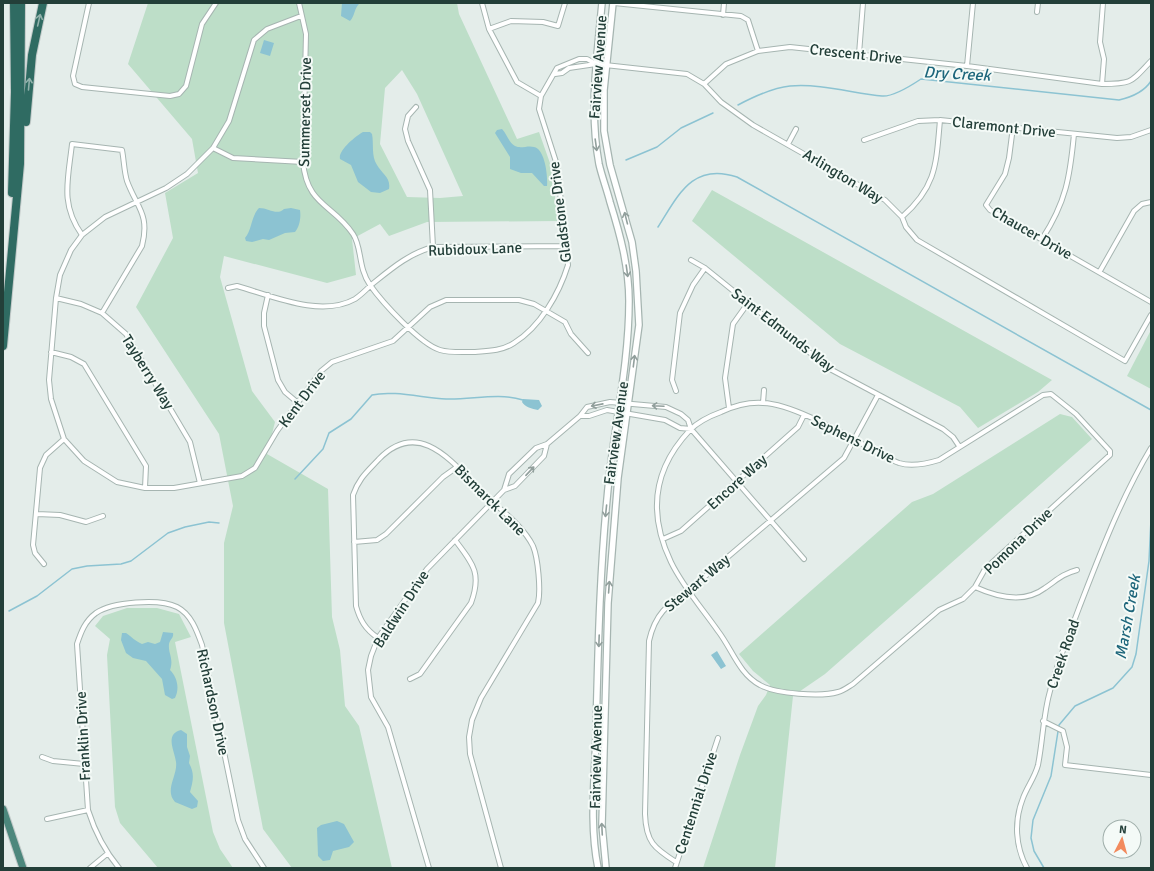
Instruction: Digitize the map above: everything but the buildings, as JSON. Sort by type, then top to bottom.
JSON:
[{"type":"highway","points":[[3,298],[12,186],[15,92],[14,3]]},
{"type":"highway","points":[[20,164],[21,3]]},
{"type":"highway","points":[[3,346],[32,55],[43,3]]},
{"type":"highway","points":[[3,809],[23,868]]},
{"type":"street","points":[[89,3],[73,76],[75,84],[82,87],[170,96],[179,94],[186,86],[202,24],[216,3]]},
{"type":"street","name":"Summerset Drive","points":[[299,3],[306,34],[303,162],[304,177],[313,196],[345,223],[354,236],[363,274],[371,286],[408,327]]},
{"type":"street","points":[[482,3],[490,28],[517,82],[541,96]]},
{"type":"street","points":[[490,28],[511,21],[543,22],[558,26],[565,3]]},
{"type":"street","name":"Fairview Avenue","points":[[598,868],[594,848],[594,798],[600,600],[605,522],[626,353],[629,298],[622,242],[600,167],[594,124],[596,64],[602,3]]},
{"type":"street","points":[[614,3],[658,9],[741,16],[748,20],[758,52]]},
{"type":"street","name":"Fairview Avenue","points":[[606,868],[602,825],[608,603],[613,528],[639,326],[636,271],[632,242],[610,165],[604,131],[603,109],[606,65],[614,3]]},
{"type":"street","points":[[658,3],[658,9]]},
{"type":"street","points":[[724,3],[724,14]]},
{"type":"street","points":[[859,54],[864,3]]},
{"type":"street","points":[[967,66],[973,3]]},
{"type":"street","points":[[1037,12],[1038,3]]},
{"type":"street","points":[[1102,84],[1104,59],[1100,42],[1103,3]]},
{"type":"street","points":[[44,564],[35,553],[33,545],[40,468],[46,455],[64,439],[51,399],[49,380],[56,298],[60,275],[72,250],[82,235],[106,217],[138,203],[166,188],[187,174],[212,148],[229,122],[254,40],[267,28],[301,16]]},
{"type":"street","name":"Crescent Drive","points":[[704,84],[726,64],[758,52],[790,48],[967,66],[1102,84],[1124,84],[1133,79],[1151,61]]},
{"type":"street","points":[[569,68],[567,63],[587,59],[596,64]]},
{"type":"street","name":"Gladstone Drive","points":[[408,327],[426,342],[440,350],[461,352],[492,351],[513,344],[530,331],[546,310],[563,282],[568,266],[557,165],[539,109],[541,96],[546,84],[555,74],[557,68],[567,63]]},
{"type":"street","points":[[555,74],[562,73],[569,68],[596,64]]},
{"type":"street","name":"Arlington Way","points":[[596,64],[688,74],[704,84],[733,112],[885,200],[902,217],[906,227],[916,240],[1125,360],[1151,315]]},
{"type":"street","points":[[416,107],[408,116],[405,129],[408,141],[430,190],[433,248]]},
{"type":"street","points":[[864,140],[918,122],[940,120]]},
{"type":"street","name":"Claremont Drive","points":[[902,217],[924,194],[932,179],[936,166],[940,120],[1117,138],[1131,137],[1151,130]]},
{"type":"street","name":"Chaucer Drive","points":[[1013,127],[1009,158],[1005,174],[986,205],[990,210],[1100,271],[1151,302]]},
{"type":"street","points":[[788,144],[796,129]]},
{"type":"street","points":[[1042,239],[1055,219],[1065,196],[1071,169],[1074,134]]},
{"type":"street","points":[[82,235],[72,221],[66,200],[72,144],[122,150],[127,180],[145,222],[145,234],[142,246],[102,313]]},
{"type":"street","points":[[212,148],[234,158],[303,162]]},
{"type":"street","points":[[1100,271],[1134,211],[1142,204],[1151,202]]},
{"type":"street","name":"Rubidoux Lane","points":[[228,288],[237,286],[318,308],[338,306],[356,298],[402,260],[417,252],[433,248],[566,246]]},
{"type":"street","name":"Saint Edmunds Way","points":[[691,260],[705,268],[830,369],[943,429],[953,437],[959,446]]},
{"type":"street","points":[[676,391],[672,380],[680,313],[693,285],[705,268]]},
{"type":"street","points":[[268,295],[264,313],[264,326],[278,380],[285,392],[298,403]]},
{"type":"street","name":"Tayberry Way","points":[[56,298],[81,304],[102,313],[126,334],[190,442],[200,484]]},
{"type":"street","name":"Kent Drive","points":[[64,439],[84,461],[117,482],[145,488],[174,488],[242,476],[255,468],[277,431],[321,371],[332,362],[387,344],[430,307],[446,300],[519,300],[534,304],[565,322],[571,334],[588,353]]},
{"type":"street","points":[[729,408],[726,378],[733,324],[748,302]]},
{"type":"street","points":[[51,352],[84,364],[146,466],[145,488]]},
{"type":"street","points":[[763,403],[764,390]]},
{"type":"street","name":"Stewart Way","points":[[676,862],[653,845],[646,831],[645,814],[649,641],[652,626],[661,612],[844,458],[855,440],[878,394]]},
{"type":"street","name":"Sephens Drive","points":[[759,685],[746,675],[720,633],[671,562],[657,520],[656,502],[660,482],[667,463],[677,446],[691,429],[708,418],[729,408],[744,404],[763,403],[792,409],[899,463],[924,464],[938,460],[1043,395],[1051,394]]},
{"type":"street","name":"Pomona Drive","points":[[759,685],[771,690],[824,694],[840,692],[853,684],[939,610],[963,599],[975,587],[985,569],[1110,455],[1110,451],[1076,414],[1051,394]]},
{"type":"street","name":"Baldwin Drive","points":[[504,490],[509,474],[536,448],[547,444],[580,416],[587,407],[610,402],[629,405],[666,407],[681,414],[688,420],[691,429],[804,559]]},
{"type":"street","points":[[580,416],[590,416],[607,410],[665,420],[680,428],[691,429]]},
{"type":"street","name":"Encore Way","points":[[663,539],[681,531],[737,483],[798,427],[804,415]]},
{"type":"street","name":"Bismarck Lane","points":[[378,638],[361,622],[356,606],[352,511],[355,490],[359,480],[389,449],[406,442],[422,442],[435,447],[457,467],[524,532],[533,547],[540,594],[538,603],[481,698],[472,720],[469,737],[470,754],[501,868]]},
{"type":"street","name":"Baldwin Drive","points":[[429,868],[388,727],[372,697],[368,683],[368,670],[371,656],[378,638],[427,569],[504,490],[515,486],[544,456],[547,444]]},
{"type":"street","name":"Creek Road","points":[[1027,868],[1017,846],[1017,823],[1023,799],[1037,770],[1042,747],[1043,721],[1054,677],[1094,570],[1135,474],[1151,448]]},
{"type":"street","points":[[354,542],[377,540],[386,534],[443,477],[457,467]]},
{"type":"street","points":[[37,514],[60,516],[86,522],[103,516]]},
{"type":"street","points":[[410,679],[420,674],[471,603],[475,593],[477,580],[473,564],[455,540]]},
{"type":"street","points":[[975,587],[990,594],[1009,598],[1029,596],[1044,590],[1064,573],[1076,570]]},
{"type":"street","name":"Richardson Drive","points":[[107,608],[153,601],[177,607],[194,624],[202,644],[238,820],[245,839],[264,868]]},
{"type":"street","name":"Franklin Drive","points":[[107,608],[95,613],[83,627],[77,644],[88,810],[95,832],[107,854],[119,868]]},
{"type":"street","points":[[1043,721],[1063,731],[1067,747],[1065,765],[1151,775]]},
{"type":"street","name":"Centennial Drive","points":[[675,868],[718,738]]},
{"type":"street","points":[[42,757],[53,761],[84,764]]},
{"type":"street","points":[[47,819],[88,810]]},
{"type":"street","points":[[90,868],[107,854]]},
{"type":"green space","points":[[148,3],[457,3],[459,14],[517,139],[539,132],[551,166],[558,221],[427,222],[389,236],[380,224],[352,239],[356,275],[327,283],[224,256],[220,277],[252,391],[275,422],[267,454],[328,489],[332,617],[340,650],[345,706],[359,726],[392,868],[292,868],[263,829],[224,623],[224,543],[233,506],[219,434],[136,307],[173,238],[165,193],[198,173],[192,139],[128,64]],"holes":[[[402,70],[417,94],[463,196],[440,198],[407,197],[380,144],[385,88]]]},
{"type":"green space","points":[[712,190],[1052,380],[1038,392],[978,428],[960,407],[840,344],[692,221]]},
{"type":"green space","points":[[1151,330],[1151,389],[1127,376]]},
{"type":"green space","points":[[1060,414],[1072,417],[1092,439],[825,674],[793,696],[775,868],[703,868],[740,755],[758,706],[766,695],[770,685],[753,671],[739,654],[912,502],[933,494]]},
{"type":"green space","points":[[127,608],[157,608],[179,614],[191,637],[175,642],[213,832],[220,849],[233,868],[158,868],[120,823],[115,807],[107,655],[110,639],[95,626],[103,616]]},
{"type":"water","points":[[342,3],[360,3],[350,21],[341,16]]},
{"type":"water","points":[[264,40],[274,43],[270,56],[260,53]]},
{"type":"water","points":[[502,129],[511,143],[515,146],[529,146],[538,149],[545,164],[547,186],[544,186],[532,173],[521,173],[510,169],[510,157],[495,133],[497,130]]},
{"type":"water","points":[[363,132],[370,132],[372,134],[373,154],[375,161],[389,181],[389,189],[380,193],[371,192],[358,182],[351,165],[340,159],[340,155],[345,148],[352,140]]},
{"type":"water","points":[[259,208],[276,212],[291,208],[300,210],[300,221],[297,230],[295,232],[285,233],[269,240],[263,239],[252,242],[246,241],[245,238],[254,215]]},
{"type":"water","points":[[523,399],[539,400],[542,406],[538,410],[531,408],[523,404]]},
{"type":"water","points":[[163,632],[173,633],[169,644],[171,659],[170,670],[176,679],[177,694],[175,698],[172,699],[165,695],[162,679],[146,661],[133,658],[126,653],[121,640],[122,633],[126,633],[142,644],[148,642],[155,644],[160,642]]},
{"type":"water","points":[[717,651],[726,666],[721,669],[711,655]]},
{"type":"water","points":[[181,730],[187,734],[187,747],[190,756],[189,763],[193,774],[190,792],[198,801],[197,807],[192,809],[175,802],[171,793],[176,767],[172,739],[176,732]]},
{"type":"water","points":[[337,821],[344,824],[354,842],[349,847],[333,851],[330,860],[323,861],[318,856],[317,828],[321,825]]},
{"type":"waterway","name":"Dry Creek","points":[[738,105],[770,91],[783,87],[802,85],[886,96],[902,90],[921,79],[1119,100],[1137,94],[1151,81]]},
{"type":"waterway","name":"Dry Creek","points":[[626,160],[657,147],[681,128],[713,113]]},
{"type":"waterway","points":[[658,227],[680,194],[688,185],[698,178],[708,174],[722,174],[737,177],[1151,410]]},
{"type":"waterway","points":[[295,479],[323,449],[329,433],[351,419],[372,395],[389,393],[446,399],[495,396],[523,400]]},
{"type":"waterway","name":"Marsh Creek","points":[[1044,868],[1034,851],[1031,838],[1033,820],[1051,776],[1059,725],[1075,706],[1113,688],[1132,667],[1136,654],[1149,561],[1151,519]]},
{"type":"waterway","points":[[9,611],[37,596],[72,569],[87,566],[121,564],[131,561],[168,533],[185,527],[209,522],[219,523]]}]
